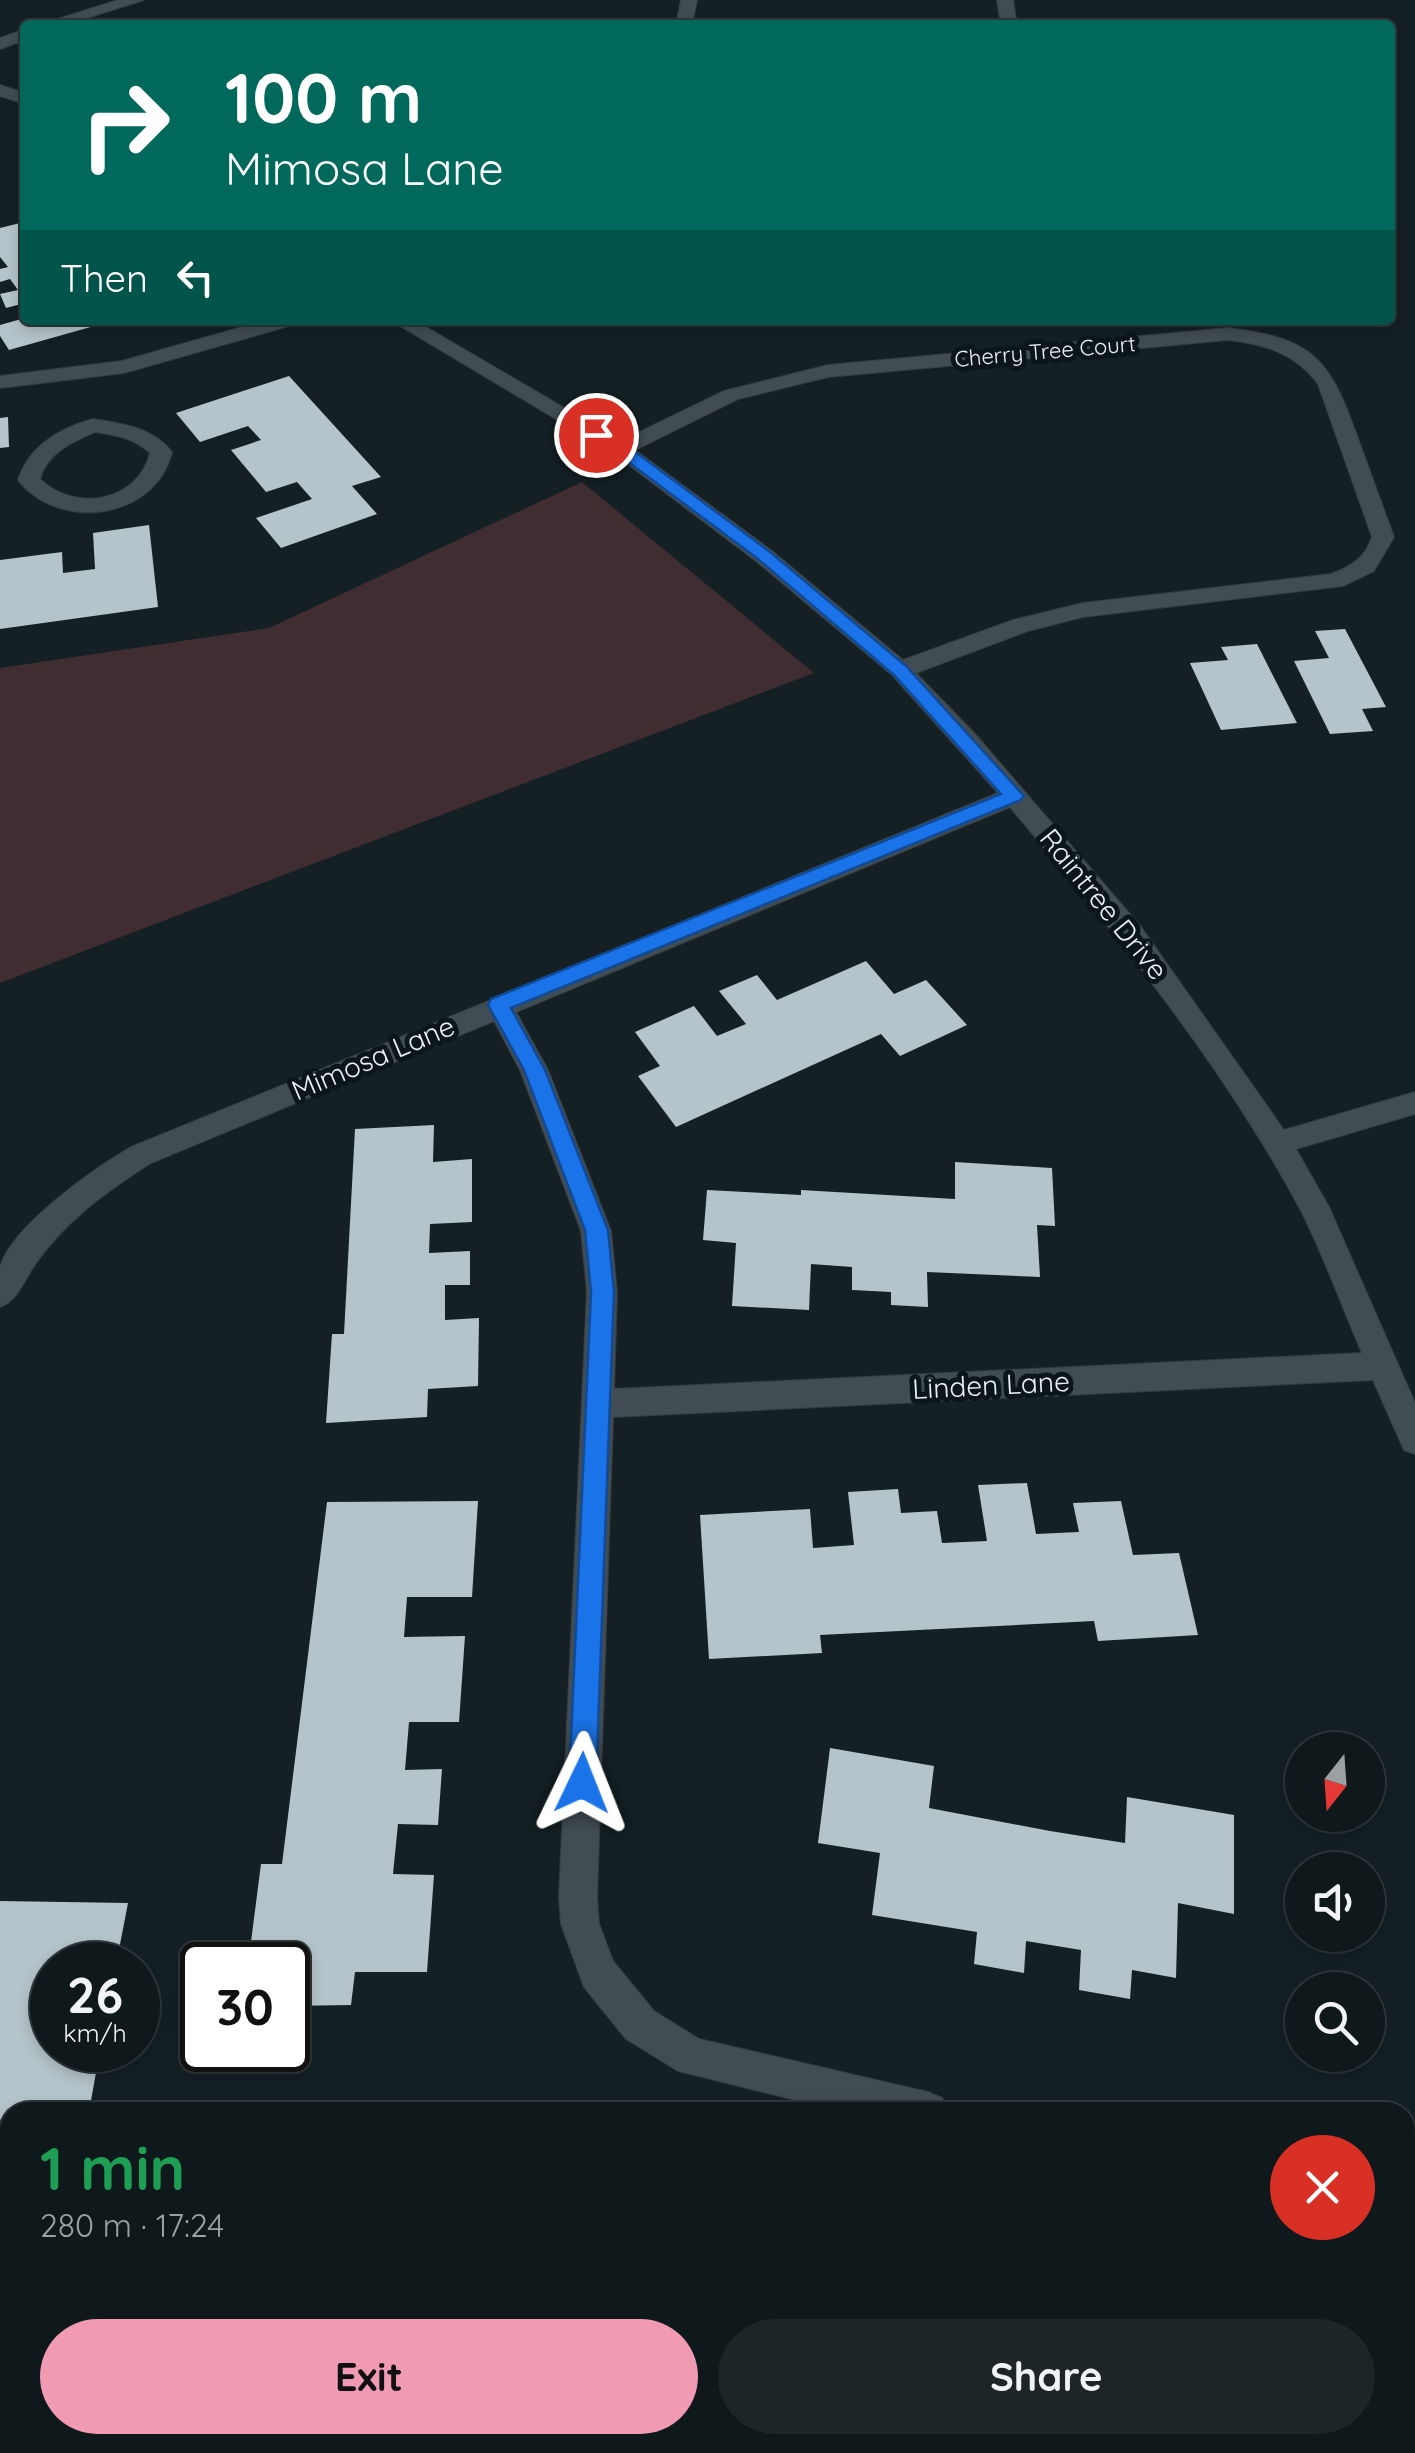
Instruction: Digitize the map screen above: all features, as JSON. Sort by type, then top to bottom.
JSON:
[{"type":"street","points":[[65,20],[136,0]]},
{"type":"street","points":[[0,382],[89,400],[152,441],[161,452],[161,469],[148,485],[110,502],[60,503],[38,494],[29,480],[32,463],[57,442],[89,400],[276,325]]},
{"type":"street","name":"Raintree Drive","points":[[409,325],[620,449],[764,556],[900,670],[1014,796],[1132,934],[1277,1142],[1314,1208],[1415,1440]]},
{"type":"street","name":"Cherry Tree Court","points":[[620,449],[732,395],[828,370],[1228,334],[1281,344],[1319,368],[1328,383],[1384,537],[1379,553],[1363,571],[1336,581],[1083,610],[1021,625],[900,670]]},
{"type":"street","name":"Mimosa Lane","points":[[0,1294],[12,1271],[62,1210],[111,1172],[141,1155],[1014,796]]},
{"type":"street","points":[[498,1005],[534,1070],[596,1230],[602,1292],[580,1924],[598,1973],[640,2026],[692,2057],[885,2102]]},
{"type":"street","points":[[1277,1142],[1415,1103]]},
{"type":"street","name":"Linden Lane","points":[[598,1404],[1384,1366]]},
{"type":"shaded area","points":[[582,482],[814,673],[0,983],[0,668],[269,628]]},
{"type":"building","points":[[20,223],[20,304],[6,308],[0,294],[18,290],[10,279],[0,282],[0,269],[8,267],[0,257],[0,228]]},
{"type":"building","points":[[20,319],[20,325],[98,325],[9,350],[0,336],[0,325]]},
{"type":"building","points":[[289,376],[381,477],[352,486],[377,514],[281,548],[256,518],[312,499],[297,482],[266,492],[231,450],[261,440],[248,426],[200,442],[176,413]]},
{"type":"building","points":[[8,417],[9,447],[0,448],[0,418]]},
{"type":"building","points":[[149,525],[158,607],[0,629],[0,560],[62,552],[63,573],[95,569],[93,533]]},
{"type":"building","points":[[1345,629],[1386,707],[1362,709],[1373,731],[1330,734],[1294,661],[1329,658],[1315,631]]},
{"type":"building","points":[[1257,644],[1297,723],[1221,730],[1190,663],[1228,660],[1221,647]]},
{"type":"building","points":[[866,961],[894,994],[926,980],[967,1025],[900,1056],[881,1034],[676,1127],[638,1076],[660,1066],[635,1032],[694,1006],[717,1036],[746,1024],[719,991],[757,975],[777,1000]]},
{"type":"building","points":[[434,1125],[433,1162],[472,1159],[472,1222],[430,1224],[429,1253],[470,1251],[470,1285],[445,1285],[445,1320],[479,1318],[478,1386],[428,1389],[427,1417],[326,1423],[332,1334],[344,1334],[355,1129]]},
{"type":"building","points":[[955,1162],[1052,1168],[1055,1226],[1037,1225],[1040,1277],[927,1272],[928,1307],[891,1305],[891,1292],[852,1290],[852,1267],[811,1264],[809,1310],[732,1306],[736,1243],[703,1240],[707,1190],[801,1195],[801,1190],[955,1199]]},
{"type":"building","points":[[1027,1483],[1036,1534],[1079,1532],[1073,1503],[1121,1501],[1133,1555],[1179,1553],[1198,1635],[1098,1641],[1094,1621],[820,1635],[822,1653],[709,1659],[700,1515],[810,1509],[813,1548],[854,1545],[848,1492],[898,1489],[901,1513],[937,1511],[942,1543],[987,1541],[978,1485]]},
{"type":"building","points":[[478,1501],[472,1597],[407,1597],[404,1637],[465,1636],[459,1722],[409,1722],[405,1770],[442,1769],[438,1825],[398,1824],[393,1874],[434,1875],[427,1972],[355,1972],[351,2005],[310,2006],[310,1942],[251,1942],[261,1864],[282,1864],[327,1502]]},
{"type":"building","points":[[830,1748],[934,1766],[929,1808],[1050,1831],[1125,1843],[1127,1797],[1234,1815],[1234,1914],[1178,1903],[1176,1978],[1132,1970],[1130,1999],[1079,1990],[1081,1950],[1026,1941],[1024,1973],[974,1964],[977,1932],[872,1915],[880,1853],[818,1843]]},
{"type":"building","points":[[0,1901],[128,1903],[120,1942],[30,1942],[30,2072],[96,2072],[91,2102],[0,2102]]},
{"type":"route","points":[[582,1783],[602,1292],[596,1230],[534,1070],[498,1005],[1014,796],[900,670],[764,556],[596,435]]}]
